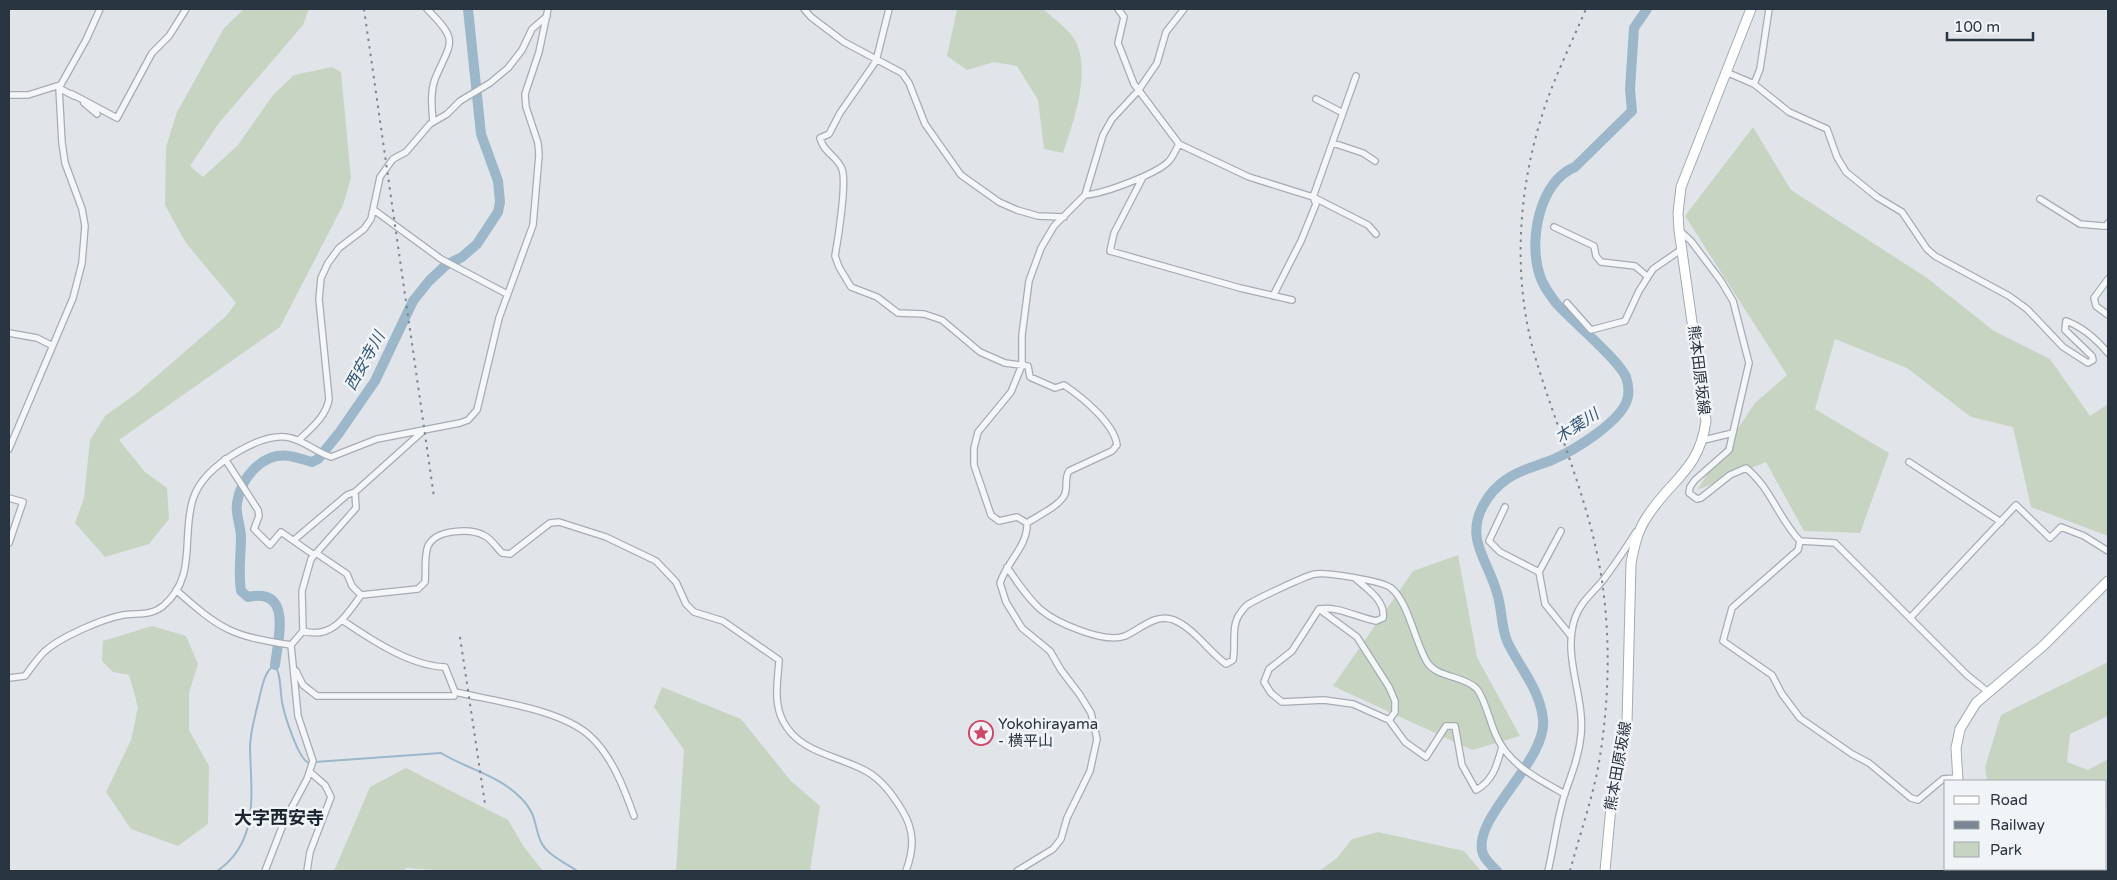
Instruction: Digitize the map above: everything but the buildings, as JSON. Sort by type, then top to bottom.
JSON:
[{"type":"main road","name":"熊本田原坂線","points":[[1606,871],[1613,786],[1627,723],[1631,563],[1635,544],[1645,520],[1658,501],[1687,470],[1704,440],[1705,400],[1679,230],[1678,213],[1681,187],[1751,9]]},
{"type":"main road","points":[[1957,780],[1956,748],[1960,729],[1972,709],[1988,692],[2036,652],[2108,581]]},
{"type":"street","points":[[9,449],[72,298],[82,263],[85,226],[82,209],[65,163],[59,87],[86,40],[100,9]]},
{"type":"street","points":[[9,95],[28,95],[59,87],[117,118],[148,60],[168,36],[186,9]]},
{"type":"street","points":[[427,9],[450,38],[450,48],[435,80],[432,93],[433,122]]},
{"type":"street","points":[[9,678],[25,676],[48,649],[86,628],[122,615],[154,612],[164,606],[176,590],[187,566],[189,516],[194,498],[205,478],[225,459],[250,444],[267,438],[285,437],[299,440],[331,457],[377,439],[468,420],[477,410],[496,327],[534,225],[540,155],[526,107],[525,94],[539,52],[541,34],[548,16],[548,9]]},
{"type":"street","points":[[804,9],[844,42],[876,61],[902,73],[909,83],[925,124],[961,175],[999,202],[1017,210],[1038,216],[1064,217]]},
{"type":"street","points":[[889,9],[876,61],[840,113],[829,134],[820,138],[822,147],[842,169],[843,183],[835,256],[851,287],[877,297],[898,313],[930,315],[942,320],[980,352],[1005,363],[1028,366],[1030,377],[1040,383],[1054,388],[1064,385],[1084,398],[1117,440],[1117,445],[1112,451],[1069,471],[1066,476],[1065,494],[1059,501],[1027,523]]},
{"type":"street","points":[[1118,9],[1124,17],[1118,43],[1138,92],[1179,144],[1249,177],[1313,197],[1368,224],[1376,234]]},
{"type":"street","points":[[1027,523],[1018,517],[998,521],[991,516],[974,465],[978,432],[1011,392],[1022,365],[1022,335],[1029,280],[1041,248],[1054,226],[1085,195],[1103,135],[1112,119],[1138,92],[1157,63],[1166,32],[1184,9]]},
{"type":"street","points":[[1754,84],[1760,69],[1769,9]]},
{"type":"street","points":[[299,440],[325,412],[329,399],[319,299],[322,278],[328,263],[339,248],[364,229],[372,219],[380,177],[393,159],[406,152],[433,122],[447,114],[460,101],[490,83],[508,68],[522,50],[532,29],[548,16]]},
{"type":"street","points":[[1726,72],[1754,84],[1789,112],[1827,130],[1837,157],[1846,172],[1877,197],[1902,212],[1927,250],[1935,256],[2010,296],[2027,309],[2063,347],[2081,360],[2088,363],[2093,360],[2092,356],[2065,330],[2066,321],[2074,324],[2097,341],[2108,353]]},
{"type":"street","points":[[1273,296],[1301,241],[1316,204],[1313,197],[1356,76]]},
{"type":"street","points":[[1316,99],[1343,113]]},
{"type":"street","points":[[1333,143],[1363,153],[1375,161]]},
{"type":"street","points":[[1085,195],[1107,191],[1144,177],[1169,162],[1179,144]]},
{"type":"street","points":[[1144,177],[1114,233],[1110,251],[1292,300]]},
{"type":"street","points":[[2040,199],[2080,224],[2108,226]]},
{"type":"street","points":[[374,210],[441,259],[507,294]]},
{"type":"street","points":[[1554,227],[1594,246],[1596,256],[1601,262],[1635,266],[1648,277]]},
{"type":"street","points":[[1679,230],[1691,240],[1733,301],[1749,363],[1748,376],[1729,450],[1695,480],[1690,487],[1689,493],[1697,499],[1701,498],[1730,474],[1746,468],[1756,475],[1788,527],[1800,541],[1835,543],[1967,675],[1988,692]]},
{"type":"street","points":[[1566,303],[1591,330],[1626,321],[1653,268],[1682,248]]},
{"type":"street","points":[[2108,279],[2094,298],[2096,306],[2108,315]]},
{"type":"street","points":[[9,333],[37,338],[51,345]]},
{"type":"street","points":[[294,540],[347,495],[355,492],[424,429]]},
{"type":"street","points":[[1704,440],[1733,433]]},
{"type":"street","points":[[225,459],[258,510],[259,516],[254,529],[270,546],[281,532],[347,574],[352,586],[361,594],[418,589],[426,582],[428,547],[436,536],[451,532],[465,532],[486,536],[502,553],[510,554],[550,523],[559,522],[640,552],[656,562],[676,582],[686,604],[694,612],[723,621],[779,660],[778,707],[782,721],[793,736],[810,748],[867,771],[892,794],[911,828],[912,854],[906,871]]},
{"type":"street","points":[[1909,462],[2001,522]]},
{"type":"street","points":[[265,871],[284,822],[310,772],[312,761],[298,716],[291,645],[303,631],[302,591],[306,572],[315,554],[356,508],[355,492]]},
{"type":"street","points":[[9,498],[23,502],[9,543]]},
{"type":"street","points":[[1910,618],[2016,505],[2050,538],[2061,527],[2084,536],[2108,551]]},
{"type":"street","points":[[1505,507],[1489,541],[1500,552],[1539,572]]},
{"type":"street","points":[[1548,871],[1565,794],[1575,770],[1581,728],[1573,671],[1571,636],[1581,603],[1602,581],[1645,520]]},
{"type":"street","points":[[1017,871],[1054,849],[1061,839],[1067,818],[1090,771],[1097,739],[1091,713],[1080,694],[1060,670],[1050,651],[1022,628],[1006,602],[1000,583],[1007,567],[1021,547],[1027,532],[1027,523]]},
{"type":"street","points":[[1561,531],[1539,572],[1545,604],[1571,636]]},
{"type":"street","points":[[1800,541],[1798,550],[1732,608],[1723,641],[1772,674],[1782,694],[1800,718],[1868,763],[1911,798],[1918,800],[1943,779],[1957,780]]},
{"type":"street","points":[[1007,567],[1040,609],[1078,629],[1113,639],[1125,636],[1153,620],[1161,618],[1174,620],[1226,664],[1233,660],[1238,617],[1246,606],[1300,579],[1317,574],[1331,574],[1356,580],[1383,583],[1399,594],[1411,628],[1427,663],[1438,672],[1466,680],[1478,690],[1502,747],[1528,773],[1565,794]]},
{"type":"street","points":[[1356,580],[1374,594],[1384,612],[1383,618],[1376,622],[1338,609],[1326,607],[1319,609],[1292,651],[1269,669],[1264,682],[1271,693],[1282,702],[1342,701],[1389,720],[1405,742],[1426,757],[1446,726],[1450,724],[1454,726],[1462,764],[1476,790],[1484,786],[1491,777],[1502,747]]},
{"type":"street","points":[[176,590],[209,619],[227,631],[244,638],[291,645]]},
{"type":"street","points":[[303,631],[317,634],[334,628],[361,594]]},
{"type":"street","points":[[1319,609],[1357,637],[1395,701],[1395,712],[1389,720]]},
{"type":"street","points":[[342,620],[384,648],[434,667],[445,667],[455,692],[558,716],[590,736],[623,786],[634,816]]},
{"type":"street","points":[[294,668],[303,685],[317,696],[454,696]]},
{"type":"street","points":[[307,871],[310,852],[331,797],[325,785],[310,772]]},
{"type":"green space","points":[[244,9],[309,9],[303,25],[219,123],[190,166],[203,177],[238,145],[273,95],[294,75],[332,67],[341,72],[351,178],[343,205],[280,327],[119,440],[145,472],[167,488],[169,519],[149,544],[105,557],[75,523],[84,498],[90,440],[105,416],[137,393],[226,316],[236,303],[186,243],[165,205],[166,147],[177,112],[224,28]]},
{"type":"green space","points":[[957,9],[1043,9],[1074,38],[1080,55],[1081,83],[1079,98],[1063,153],[1044,149],[1038,100],[1017,66],[994,62],[967,70],[947,56]]},
{"type":"green space","points":[[1753,127],[1791,190],[1927,278],[1994,331],[2050,359],[2090,416],[2108,404],[2108,536],[2031,507],[2013,427],[1971,417],[1907,368],[1835,339],[1815,409],[1889,453],[1860,533],[1804,531],[1766,462],[1697,490],[1755,403],[1787,375],[1685,216]]},
{"type":"green space","points":[[1458,555],[1477,657],[1520,736],[1472,750],[1333,686],[1413,571]]},
{"type":"green space","points":[[152,626],[186,636],[198,664],[189,693],[189,730],[209,766],[208,824],[178,846],[131,829],[106,792],[131,740],[138,707],[129,675],[113,672],[102,661],[103,641]]},
{"type":"green space","points":[[2108,662],[2108,716],[2070,734],[2067,762],[2088,770],[2108,759],[2107,808],[2107,780],[1987,780],[1985,767],[2001,715]]},
{"type":"green space","points":[[662,687],[741,719],[791,781],[820,806],[810,871],[676,871],[684,750],[654,707]]},
{"type":"green space","points":[[406,768],[508,820],[524,847],[543,871],[451,871],[406,868],[404,871],[334,871],[370,787]]},
{"type":"green space","points":[[1378,832],[1464,851],[1481,871],[1319,871],[1337,858],[1352,839]]},
{"type":"waterway","name":"西安寺川","points":[[275,665],[280,629],[277,607],[272,600],[262,596],[248,597],[241,591],[241,537],[237,516],[237,503],[243,485],[254,469],[270,458],[289,456],[312,462],[318,459],[339,433],[375,381],[413,301],[429,281],[446,265],[462,257],[477,244],[498,212],[500,202],[498,181],[481,134],[468,9]]},
{"type":"waterway","name":"木葉川","points":[[1497,871],[1483,854],[1482,840],[1488,824],[1498,807],[1534,753],[1541,735],[1543,719],[1538,698],[1507,641],[1499,599],[1480,549],[1476,528],[1478,517],[1484,504],[1500,484],[1518,473],[1572,450],[1597,434],[1618,415],[1625,405],[1628,396],[1627,379],[1621,369],[1556,303],[1547,290],[1540,276],[1535,247],[1536,230],[1540,214],[1545,199],[1553,185],[1563,174],[1575,167],[1632,111],[1630,89],[1634,28],[1647,9]]},
{"type":"waterway","points":[[217,871],[231,859],[247,831],[251,799],[251,735],[264,679],[274,665],[278,672],[282,702],[293,737],[301,755],[310,763]]},
{"type":"waterway","points":[[315,762],[441,753],[493,778],[512,790],[530,810],[541,842],[547,851],[577,871]]},
{"type":"railway","points":[[364,9],[434,497]]},
{"type":"railway","points":[[1570,871],[1592,794],[1602,745],[1608,674],[1607,627],[1602,581],[1590,525],[1528,330],[1523,297],[1521,228],[1524,194],[1538,127],[1553,84],[1586,9]]},
{"type":"railway","points":[[460,637],[485,804]]},
{"type":"place","name":"Yokohirayama - 横平山","points":[[981,733]]},
{"type":"district","name":"大字西安寺","points":[[279,818]]}]
